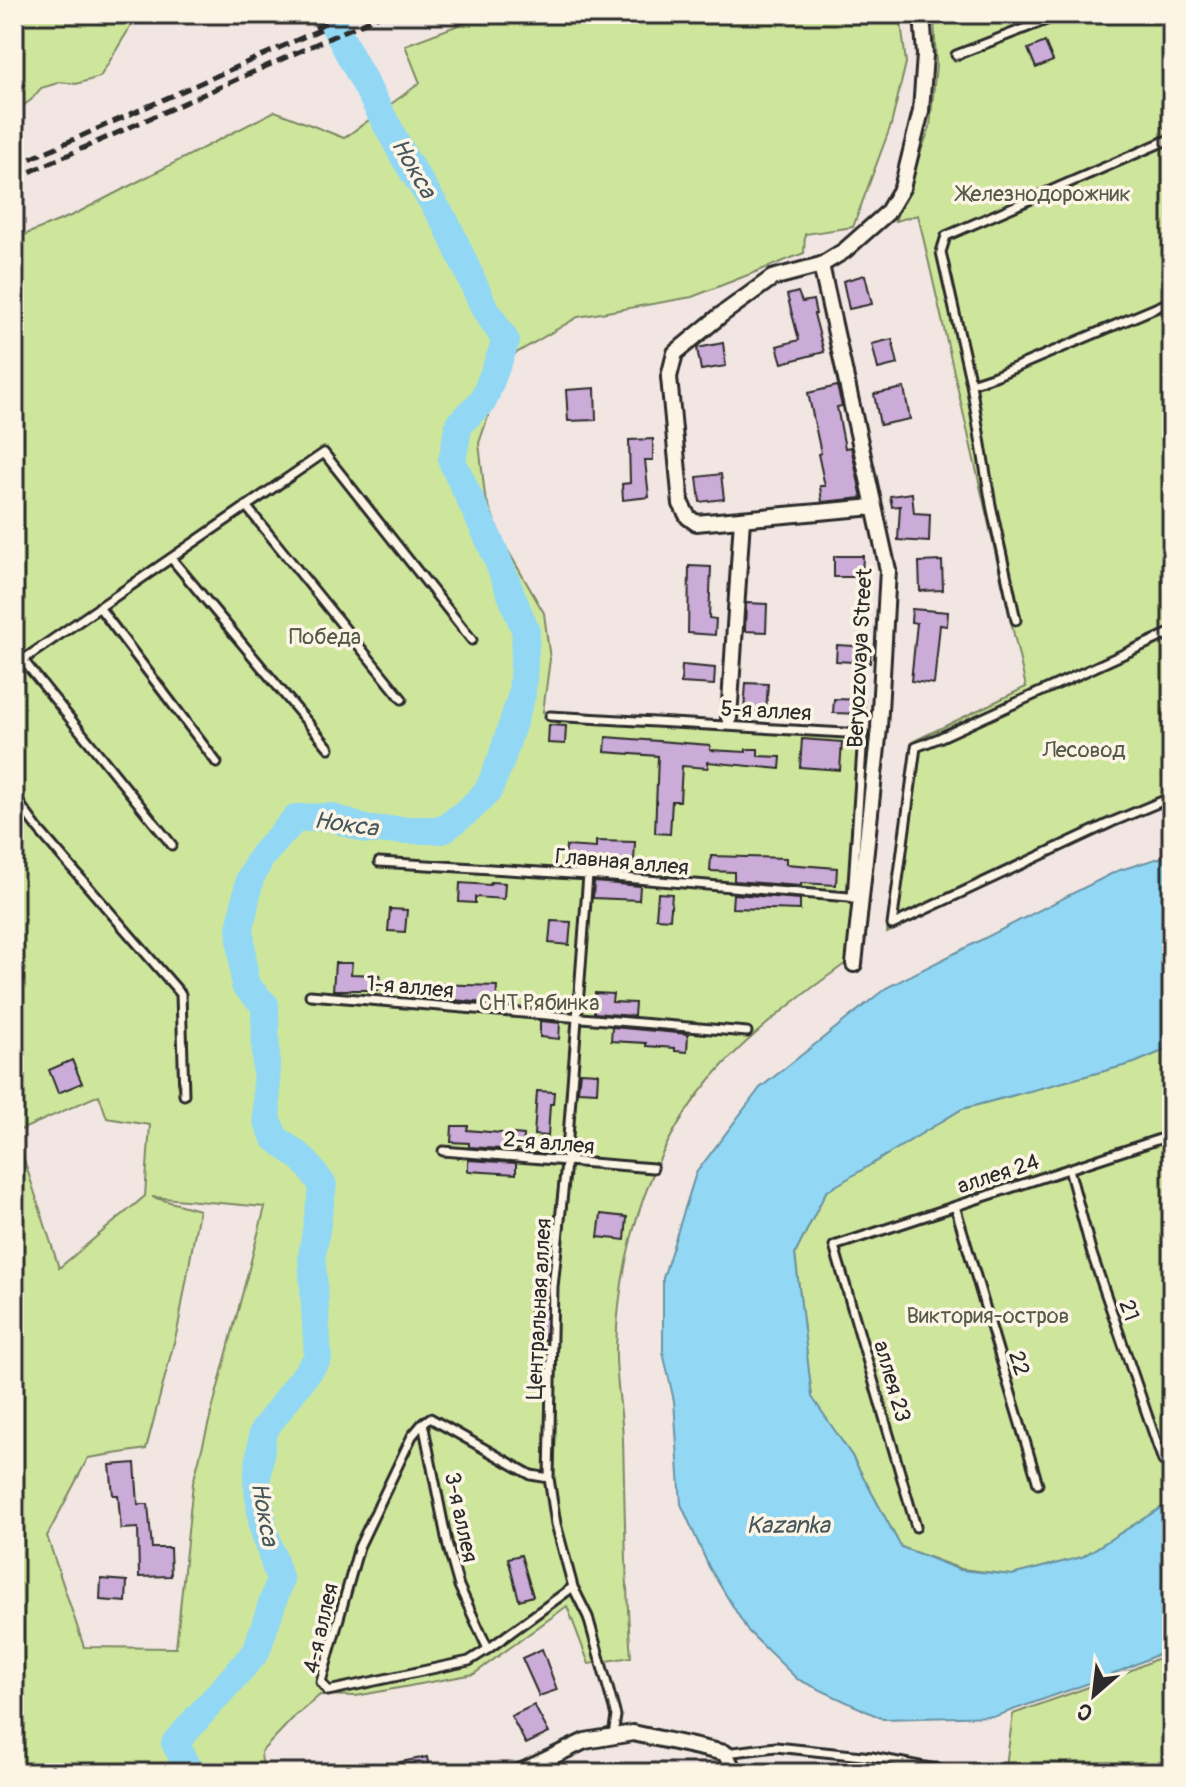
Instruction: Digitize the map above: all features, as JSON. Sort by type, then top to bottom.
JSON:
[{"type":"street","points":[[874,507],[696,523],[688,517],[681,504],[676,477],[669,377],[675,353],[721,315],[772,278],[821,265],[844,251],[887,213],[902,188],[921,111],[925,55],[922,14]]},
{"type":"street","name":"Beryozovaya Street","points":[[821,265],[888,570],[879,728],[856,898],[854,964]]},
{"type":"street","points":[[729,718],[742,519]]},
{"type":"street","points":[[518,1773],[585,1741],[633,1733],[725,1753],[735,1773]]},
{"type":"lane","points":[[956,55],[1062,14]]},
{"type":"lane","points":[[1016,620],[991,505],[971,384],[941,252],[946,236],[1172,138]]},
{"type":"lane","points":[[971,384],[1172,301]]},
{"type":"lane","points":[[14,666],[324,453],[472,640]]},
{"type":"lane","points":[[246,506],[402,699]]},
{"type":"lane","points":[[171,558],[329,748]]},
{"type":"lane","points":[[99,607],[217,763]]},
{"type":"lane","points":[[1172,632],[916,747],[892,925],[1172,797]]},
{"type":"lane","points":[[23,660],[172,845]]},
{"type":"lane","name":"5-я аллея","points":[[550,716],[863,734],[856,898]]},
{"type":"lane","points":[[14,796],[38,829],[181,994],[184,1095]]},
{"type":"lane","name":"Главная аллея","points":[[379,862],[588,875],[856,898]]},
{"type":"lane","name":"Центральная аллея","points":[[588,875],[566,1163],[553,1287],[549,1478],[556,1524],[573,1587],[588,1617],[616,1716],[613,1735]]},
{"type":"lane","name":"1-я аллея","points":[[310,995],[747,1032]]},
{"type":"lane","name":"аллея 24","points":[[834,1246],[1172,1135]]},
{"type":"lane","name":"2-я аллея","points":[[443,1151],[653,1168]]},
{"type":"lane","name":"21","points":[[1069,1169],[1092,1254],[1163,1461]]},
{"type":"lane","name":"22","points":[[955,1206],[1038,1484]]},
{"type":"lane","name":"аллея 23","points":[[834,1246],[916,1527]]},
{"type":"lane","name":"3-я аллея","points":[[488,1649],[455,1573],[423,1423],[430,1418],[531,1475],[549,1478]]},
{"type":"lane","name":"4-я аллея","points":[[423,1423],[412,1436],[359,1547],[321,1682],[328,1691],[469,1661],[488,1649]]},
{"type":"lane","points":[[488,1649],[573,1587]]},
{"type":"lane","points":[[725,1753],[776,1747],[872,1757],[956,1773]]},
{"type":"green space","points":[[14,14],[138,14],[100,77],[76,84],[61,82],[41,88],[14,112]]},
{"type":"green space","points":[[488,14],[900,14],[906,63],[891,125],[853,227],[805,234],[804,253],[692,297],[578,317],[508,358],[479,443],[485,496],[503,542],[544,613],[550,659],[543,712],[866,730],[849,961],[752,1037],[698,1095],[659,1161],[632,1234],[624,1272],[616,1348],[623,1439],[631,1657],[589,1664],[567,1606],[474,1674],[356,1696],[320,1695],[261,1752],[263,1773],[14,1773],[14,1137],[17,1138],[59,1268],[145,1196],[150,1125],[107,1118],[99,1095],[14,1133],[14,239],[73,215],[275,111],[344,138],[420,83],[405,45]],"holes":[[[152,1197],[265,1207],[193,1483],[176,1648],[84,1647],[47,1536],[88,1458],[146,1449],[178,1327],[199,1210]]]},
{"type":"green space","name":"Железнодорожник","points":[[934,14],[1172,14],[1172,803],[1107,827],[887,933],[912,742],[1026,687],[918,215],[895,221],[930,127],[936,65]]},
{"type":"green space","name":"Виктория-остров","points":[[1172,1047],[1172,1501],[1082,1557],[1012,1575],[961,1569],[901,1547],[852,1456],[812,1398],[795,1254],[826,1191],[962,1109],[1134,1063]]},
{"type":"green space","points":[[1172,1652],[1172,1773],[1005,1773],[1013,1714],[1111,1679]]},
{"type":"water","name":"Kazanka","points":[[1172,854],[1172,1047],[1134,1063],[962,1109],[826,1192],[795,1254],[812,1397],[852,1456],[901,1547],[960,1570],[1012,1575],[1082,1557],[1172,1501],[1172,1648],[1109,1676],[996,1716],[883,1719],[797,1679],[748,1631],[709,1567],[681,1504],[674,1401],[663,1352],[663,1278],[696,1173],[760,1088],[886,988],[1117,871]]},
{"type":"building","points":[[1045,42],[1053,61],[1036,68],[1028,49]]},
{"type":"building","points":[[865,275],[872,304],[849,309],[843,281]]},
{"type":"building","points":[[798,292],[802,302],[813,300],[824,352],[782,363],[777,346],[799,340],[787,295]]},
{"type":"building","points":[[892,339],[898,364],[878,369],[872,344]]},
{"type":"building","points":[[723,343],[726,366],[701,370],[697,348]]},
{"type":"building","points":[[837,386],[842,406],[837,407],[845,448],[851,447],[862,498],[822,502],[820,486],[825,486],[818,454],[821,453],[808,393]]},
{"type":"building","points":[[595,388],[596,420],[568,421],[566,390]]},
{"type":"building","points":[[904,388],[910,419],[880,425],[874,394]]},
{"type":"building","points":[[653,439],[653,460],[645,460],[649,497],[623,500],[622,484],[630,483],[629,440]]},
{"type":"building","points":[[721,474],[724,499],[700,502],[697,477]]},
{"type":"building","points":[[912,493],[914,513],[930,514],[929,542],[898,540],[900,506],[892,507],[890,496]]},
{"type":"building","points":[[834,556],[863,556],[862,577],[834,577]]},
{"type":"building","points":[[942,561],[943,590],[920,591],[919,562]]},
{"type":"building","points":[[689,566],[711,567],[709,618],[716,619],[715,635],[688,633]]},
{"type":"building","points":[[746,603],[767,604],[766,632],[745,631]]},
{"type":"building","points":[[912,609],[948,612],[947,626],[940,625],[934,684],[911,681],[917,623],[911,622]]},
{"type":"building","points":[[837,645],[871,647],[870,663],[836,661]]},
{"type":"building","points":[[682,665],[715,668],[714,685],[681,683]]},
{"type":"building","points":[[746,683],[768,684],[766,712],[744,711]]},
{"type":"building","points":[[834,699],[865,700],[864,714],[833,713]]},
{"type":"building","points":[[549,725],[566,726],[565,744],[548,743]]},
{"type":"building","points":[[606,737],[710,745],[710,750],[746,752],[746,749],[758,749],[758,756],[781,757],[780,769],[708,762],[708,768],[682,766],[680,801],[672,801],[670,834],[655,833],[658,756],[605,752]]},
{"type":"building","points":[[802,739],[842,742],[840,770],[800,767]]},
{"type":"building","points":[[596,841],[635,842],[634,862],[604,860],[604,870],[590,869],[590,863],[565,861],[566,846],[596,848]]},
{"type":"building","points":[[711,856],[786,858],[786,864],[837,868],[836,885],[734,881],[734,872],[710,871]]},
{"type":"building","points":[[491,882],[505,883],[504,899],[475,897],[475,903],[459,902],[460,883],[490,885]]},
{"type":"building","points":[[594,882],[640,886],[639,900],[593,898]]},
{"type":"building","points":[[658,893],[672,894],[670,919],[656,918]]},
{"type":"building","points":[[733,894],[800,899],[800,910],[732,908]]},
{"type":"building","points":[[390,909],[407,910],[405,932],[388,931]]},
{"type":"building","points":[[551,921],[571,922],[569,945],[549,943]]},
{"type":"building","points":[[335,963],[352,963],[351,974],[380,975],[379,990],[333,990]]},
{"type":"building","points":[[433,984],[497,986],[496,1004],[432,998]]},
{"type":"building","points":[[595,993],[613,994],[612,1002],[635,1003],[634,1016],[594,1013]]},
{"type":"building","points":[[540,1021],[560,1023],[559,1039],[540,1037]]},
{"type":"building","points":[[612,1027],[688,1034],[687,1052],[646,1046],[646,1043],[611,1041]]},
{"type":"building","points":[[72,1060],[82,1083],[58,1093],[49,1070]]},
{"type":"building","points":[[580,1072],[598,1073],[597,1092],[578,1091]]},
{"type":"building","points":[[537,1091],[554,1092],[548,1136],[534,1135]]},
{"type":"building","points":[[452,1126],[524,1135],[523,1148],[469,1147],[469,1143],[451,1142]]},
{"type":"building","points":[[468,1160],[516,1163],[516,1174],[468,1171]]},
{"type":"building","points":[[601,1214],[627,1217],[625,1240],[598,1237]]},
{"type":"building","points":[[540,1244],[551,1245],[545,1340],[532,1339],[534,1310],[530,1310],[530,1294],[535,1295]]},
{"type":"building","points":[[135,1463],[138,1504],[148,1504],[152,1548],[170,1548],[171,1576],[139,1577],[138,1528],[121,1529],[118,1495],[113,1495],[110,1465]]},
{"type":"building","points":[[521,1555],[533,1596],[519,1600],[508,1558]]},
{"type":"building","points":[[101,1579],[127,1581],[126,1602],[100,1600]]},
{"type":"building","points":[[542,1649],[557,1690],[539,1696],[522,1658]]},
{"type":"building","points":[[534,1705],[549,1733],[526,1744],[511,1716]]},
{"type":"building","points":[[427,1757],[430,1773],[402,1773],[400,1762]]},
{"type":"waterway","name":"Нокса","points":[[191,1773],[175,1743],[256,1652],[280,1580],[263,1528],[257,1481],[263,1431],[318,1358],[312,1256],[323,1185],[304,1160],[275,1138],[267,1120],[265,1005],[245,985],[240,929],[250,878],[262,856],[296,818],[330,817],[368,830],[443,830],[488,791],[522,694],[526,632],[492,546],[452,461],[459,424],[483,401],[506,341],[484,307],[446,223],[405,159],[328,14]]},
{"type":"railway","points":[[315,28],[342,14]]},
{"type":"railway","points":[[14,179],[383,14]]},
{"type":"railway","points":[[14,166],[326,27]]},
{"type":"park label","name":"Победа","points":[[325,636]]},
{"type":"park label","name":"Лесовод","points":[[1084,749]]},
{"type":"park label","name":"СНТ Рябинка","points":[[539,1002]]}]
